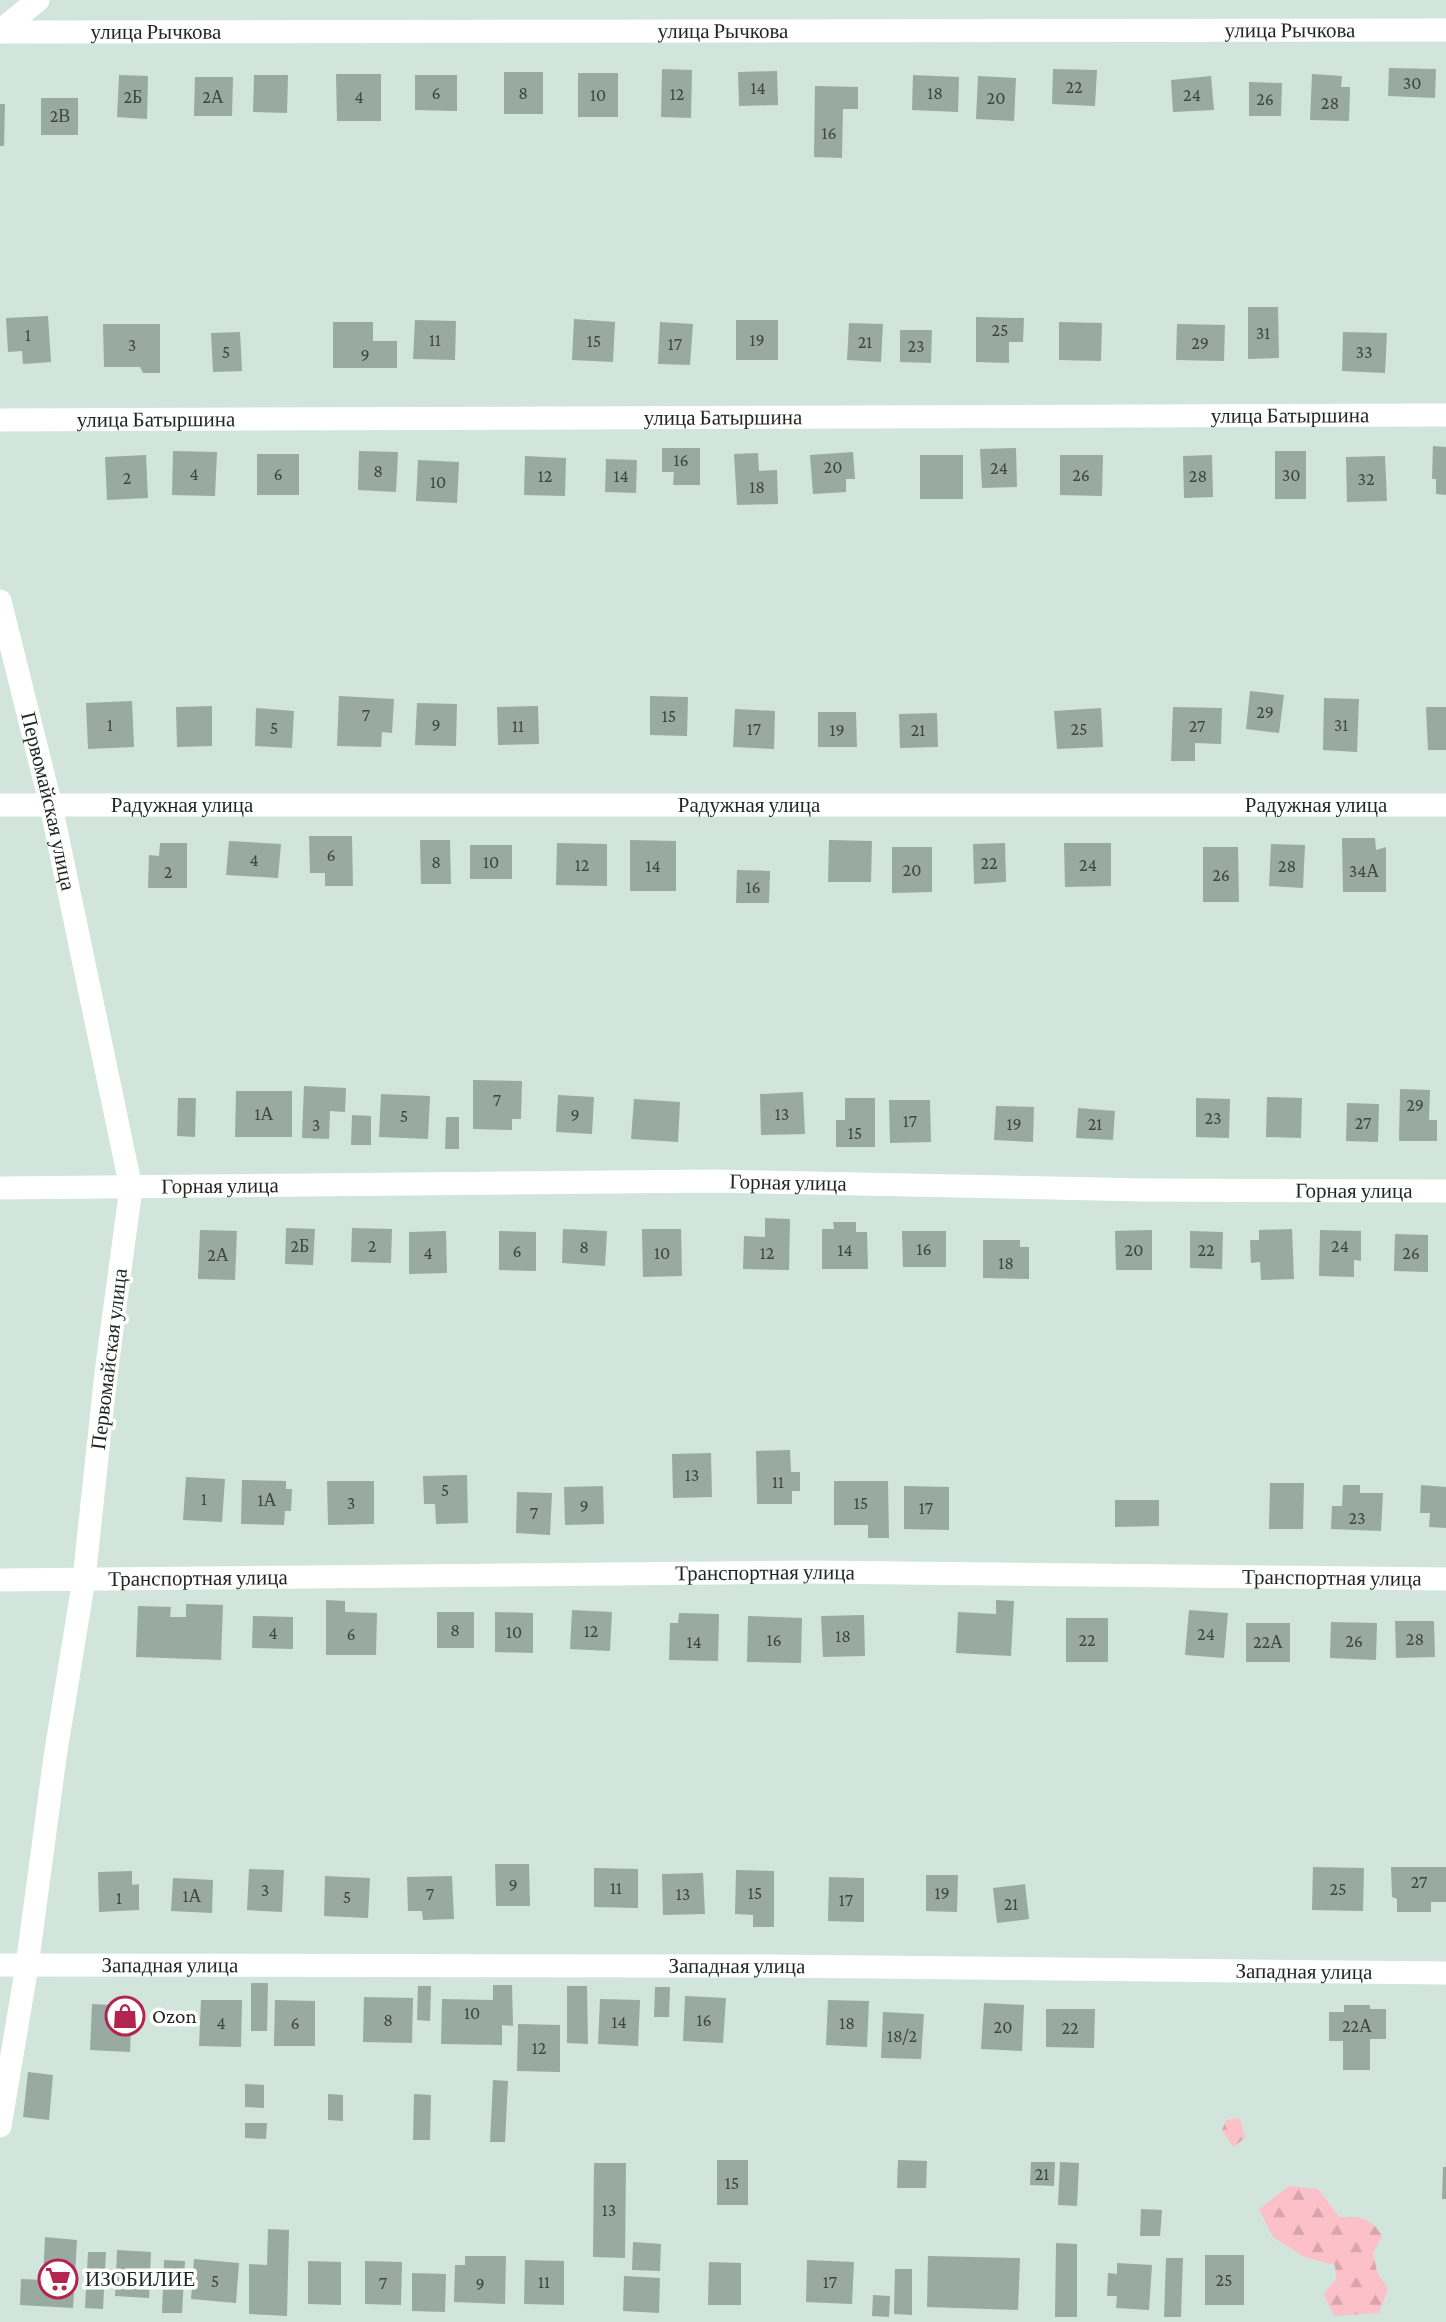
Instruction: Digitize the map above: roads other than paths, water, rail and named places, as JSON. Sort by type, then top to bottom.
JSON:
[{"type":"street","points":[[0,32],[38,0]]},
{"type":"street","name":"улица Рычкова","points":[[0,32],[1446,30]]},
{"type":"street","name":"улица Батыршина","points":[[0,420],[1446,415]]},
{"type":"street","name":"Первомайская улица","points":[[0,601],[51,806],[131,1188],[106,1373],[84,1580],[55,1757],[27,1966],[0,2126]]},
{"type":"street","name":"Радужная улица","points":[[0,805],[1446,805]]},
{"type":"street","name":"Горная улица","points":[[0,1188],[715,1181],[1145,1190],[1446,1191]]},
{"type":"street","name":"Транспортная улица","points":[[0,1580],[810,1572],[1446,1579]]},
{"type":"street","name":"Западная улица","points":[[0,1965],[785,1966],[1446,1973]]},
{"type":"place","name":"Ozon","points":[[125,2016]]},
{"type":"place","name":"ИЗОБИЛИЕ","points":[[58,2279]]}]
